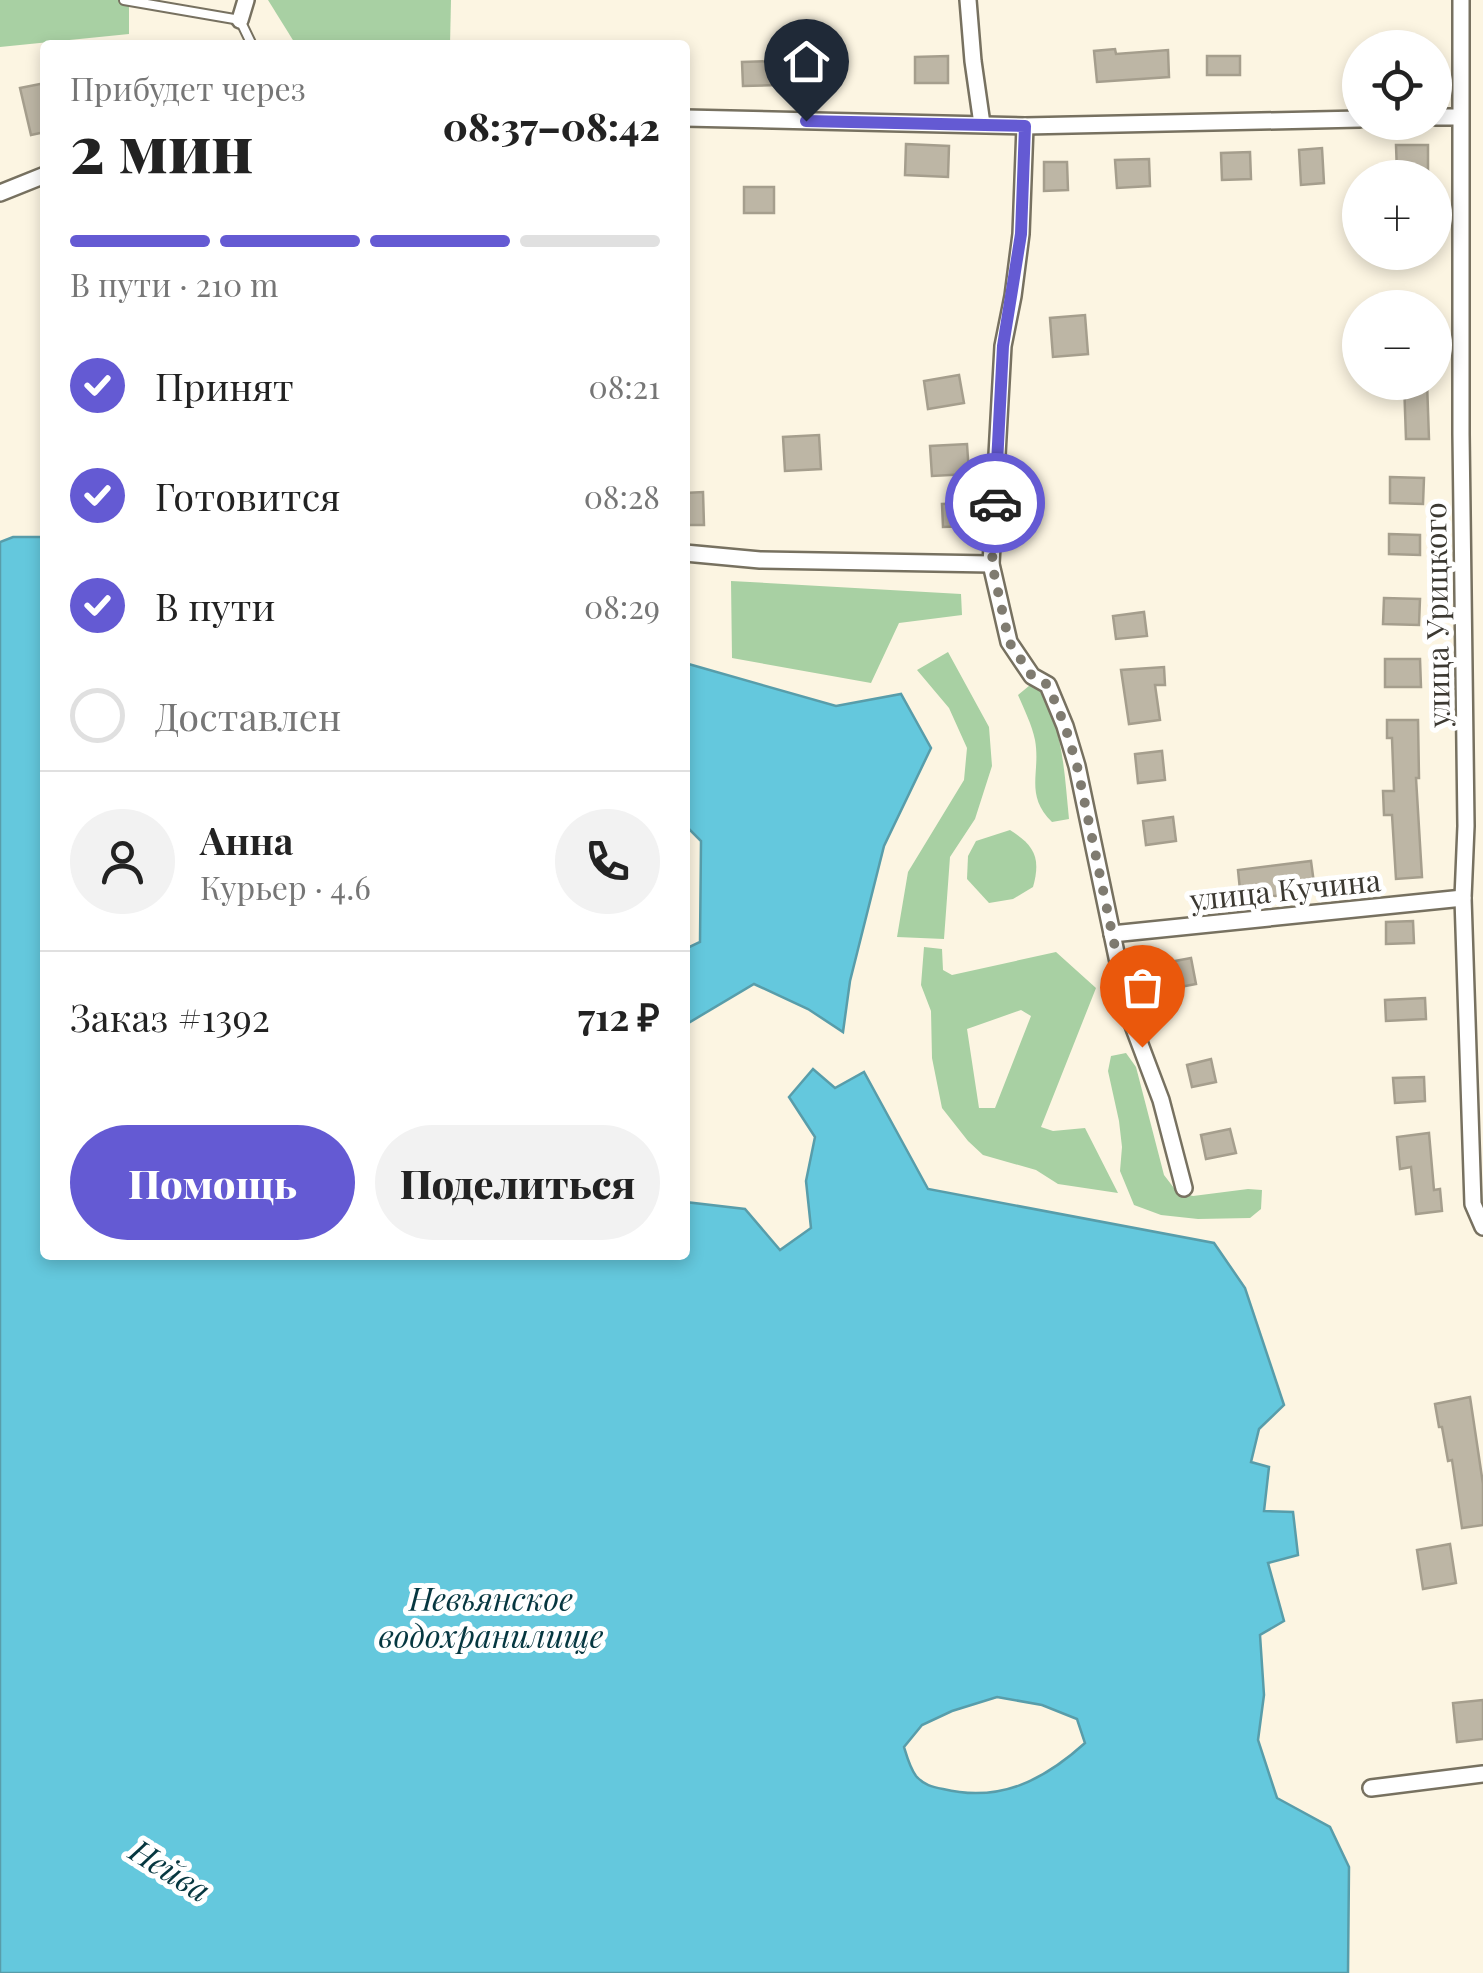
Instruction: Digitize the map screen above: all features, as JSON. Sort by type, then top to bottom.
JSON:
[{"type":"street","points":[[240,20],[246,0]]},
{"type":"street","points":[[968,0],[982,124]]},
{"type":"street","name":"улица Урицкого","points":[[1461,0],[1460,434],[1475,826],[1463,898],[1474,1204],[1483,1228]]},
{"type":"street","points":[[1452,117],[1460,117]]},
{"type":"street","points":[[690,118],[1025,126],[1342,119]]},
{"type":"street","points":[[1025,126],[1021,234],[1003,346],[992,564],[1009,642],[1032,676],[1048,685],[1065,726],[1077,766],[1129,1014],[1161,1100],[1184,1188]]},
{"type":"street","points":[[0,193],[40,177]]},
{"type":"street","points":[[690,554],[760,560],[992,564]]},
{"type":"street","name":"улица Кучина","points":[[1112,934],[1463,898]]},
{"type":"street","points":[[1371,1788],[1483,1774]]},
{"type":"lane","points":[[124,0],[240,20],[250,40]]},
{"type":"green space","points":[[0,0],[129,0],[129,34],[0,47]]},
{"type":"green space","points":[[268,0],[451,0],[450,40],[293,40]]},
{"type":"green space","points":[[731,581],[961,594],[962,615],[899,623],[871,683],[732,658]]},
{"type":"green space","points":[[948,652],[989,727],[992,766],[975,819],[950,857],[944,939],[897,937],[908,872],[964,780],[967,748],[949,708],[917,670]]},
{"type":"green space","points":[[1035,681],[1057,730],[1069,819],[1052,822],[1038,802],[1035,740],[1018,695]]},
{"type":"green space","points":[[1010,830],[1034,854],[1033,887],[1013,899],[989,903],[967,879],[968,856],[976,841]]},
{"type":"green space","points":[[924,947],[942,949],[943,970],[952,975],[1056,952],[1096,988],[1041,1127],[1053,1131],[1085,1128],[1118,1193],[1058,1184],[1036,1170],[983,1155],[968,1141],[942,1108],[932,1058],[931,1011],[921,985]],"holes":[[[1021,1010],[1031,1016],[995,1108],[979,1108],[967,1029]]]},
{"type":"green space","points":[[1126,1053],[1136,1067],[1164,1175],[1177,1192],[1193,1196],[1262,1190],[1261,1209],[1250,1218],[1161,1215],[1134,1205],[1120,1171],[1119,1121],[1108,1071],[1111,1056]]},
{"type":"water","name":"Невьянское водохранилище","points":[[13,537],[40,537],[40,1260],[690,1260],[690,1203],[745,1209],[780,1250],[811,1228],[806,1181],[815,1137],[789,1097],[813,1069],[835,1088],[864,1072],[928,1189],[1214,1243],[1245,1288],[1284,1405],[1259,1429],[1251,1462],[1269,1467],[1264,1511],[1293,1512],[1298,1555],[1268,1563],[1284,1621],[1260,1635],[1264,1695],[1258,1740],[1277,1798],[1330,1827],[1349,1867],[1348,1973],[0,1973],[0,542]],"holes":[[[997,1697],[1042,1705],[1077,1719],[1085,1743],[1037,1778],[1002,1790],[964,1793],[928,1785],[912,1770],[904,1747],[922,1725]]]},
{"type":"water","points":[[690,664],[836,706],[901,694],[931,748],[884,846],[850,981],[843,1032],[808,1009],[754,984],[690,1022],[690,947],[700,942],[701,841],[690,830]]},
{"type":"building","points":[[1115,49],[1116,54],[1168,50],[1169,77],[1097,82],[1094,51]]},
{"type":"building","points":[[948,56],[948,83],[915,83],[915,57]]},
{"type":"building","points":[[1207,56],[1240,56],[1240,75],[1207,75]]},
{"type":"building","points":[[777,61],[777,85],[743,86],[742,62]]},
{"type":"building","points":[[40,84],[40,133],[31,135],[20,88]]},
{"type":"building","points":[[906,144],[949,146],[948,177],[905,175]]},
{"type":"building","points":[[1396,145],[1428,145],[1428,160],[1397,160]]},
{"type":"building","points":[[1322,148],[1324,183],[1301,185],[1299,150]]},
{"type":"building","points":[[1250,152],[1251,179],[1222,180],[1221,153]]},
{"type":"building","points":[[1149,159],[1150,186],[1117,188],[1115,160]]},
{"type":"building","points":[[1044,162],[1067,162],[1068,190],[1044,191]]},
{"type":"building","points":[[744,187],[774,187],[774,213],[744,213]]},
{"type":"building","points":[[1085,315],[1088,354],[1053,357],[1050,318]]},
{"type":"building","points":[[959,375],[964,403],[928,409],[924,381]]},
{"type":"building","points":[[1405,400],[1428,400],[1429,439],[1406,439]]},
{"type":"building","points":[[819,435],[821,469],[785,471],[783,437]]},
{"type":"building","points":[[967,444],[969,474],[932,476],[930,446]]},
{"type":"building","points":[[1390,477],[1424,478],[1423,504],[1390,503]]},
{"type":"building","points":[[703,492],[704,525],[690,525],[690,493]]},
{"type":"building","points":[[970,503],[971,526],[943,527],[942,504]]},
{"type":"building","points":[[1389,534],[1420,535],[1420,555],[1389,554]]},
{"type":"building","points":[[1384,598],[1420,599],[1419,625],[1383,624]]},
{"type":"building","points":[[1144,612],[1147,636],[1116,639],[1113,616]]},
{"type":"building","points":[[1385,659],[1420,659],[1421,687],[1385,687]]},
{"type":"building","points":[[1164,667],[1165,685],[1155,685],[1160,720],[1129,724],[1121,670]]},
{"type":"building","points":[[1387,720],[1418,720],[1416,778],[1422,877],[1396,879],[1392,815],[1384,815],[1383,791],[1394,791],[1392,738],[1387,738]]},
{"type":"building","points":[[1162,751],[1165,780],[1138,783],[1135,754]]},
{"type":"building","points":[[1173,817],[1176,841],[1146,845],[1143,821]]},
{"type":"building","points":[[1311,861],[1315,891],[1241,900],[1238,870]]},
{"type":"building","points":[[1413,921],[1414,943],[1386,944],[1386,922]]},
{"type":"building","points":[[1191,958],[1196,984],[1164,990],[1159,964]]},
{"type":"building","points":[[1425,998],[1426,1019],[1386,1021],[1385,1000]]},
{"type":"building","points":[[1211,1059],[1216,1082],[1192,1087],[1187,1065]]},
{"type":"building","points":[[1424,1077],[1425,1101],[1395,1103],[1393,1078]]},
{"type":"building","points":[[1230,1129],[1236,1153],[1206,1159],[1201,1135]]},
{"type":"building","points":[[1429,1133],[1434,1190],[1440,1189],[1442,1211],[1416,1214],[1411,1167],[1400,1169],[1397,1137]]},
{"type":"building","points":[[1470,1397],[1483,1484],[1483,1525],[1462,1528],[1452,1460],[1448,1461],[1435,1404]]},
{"type":"building","points":[[1450,1544],[1456,1583],[1423,1589],[1417,1550]]},
{"type":"building","points":[[1483,1700],[1483,1739],[1457,1742],[1453,1703]]},
{"type":"way so far","points":[[995,503],[992,564],[1009,642],[1032,676],[1048,685],[1065,726],[1096,851],[1129,1014],[1142,1047]]},
{"type":"route","points":[[806,121],[1025,126],[1021,234],[1003,346],[995,503]]},
{"type":"water label","name":"Нейва","points":[[171,1869]]}]
